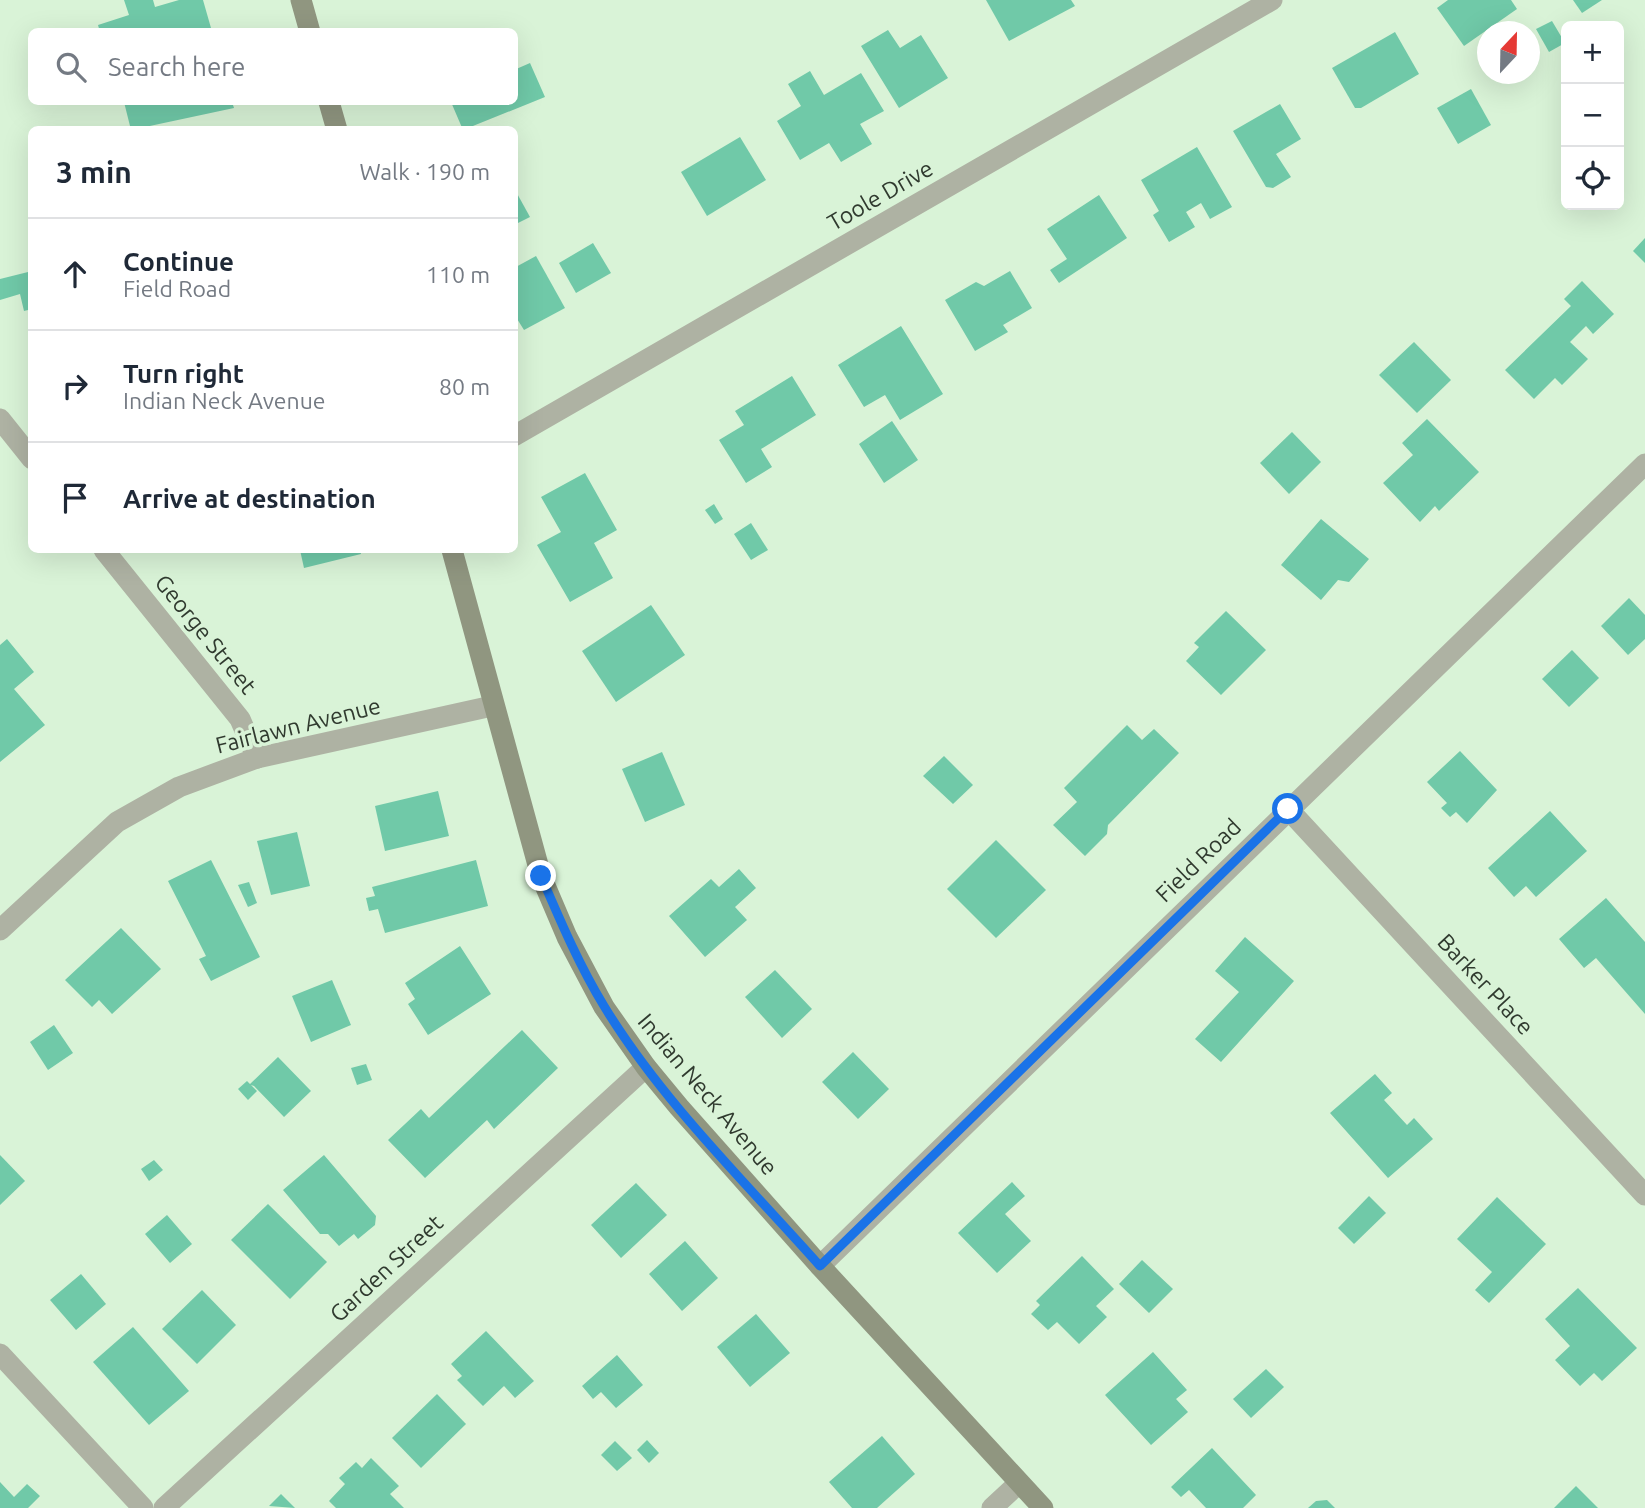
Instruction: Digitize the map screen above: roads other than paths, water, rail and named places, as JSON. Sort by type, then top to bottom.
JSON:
[{"type":"street","points":[[301,0],[309,28]]},
{"type":"street","name":"Toole Drive","points":[[518,434],[1272,0]]},
{"type":"street","points":[[330,105],[336,126]]},
{"type":"street","points":[[0,419],[28,454]]},
{"type":"street","name":"Field Road","points":[[820,1266],[1645,464]]},
{"type":"street","name":"George Street","points":[[106,553],[240,719],[257,758]]},
{"type":"street","name":"Indian Neck Avenue","points":[[453,553],[492,706],[546,888],[567,937],[604,1007],[646,1067],[820,1266],[1043,1508]]},
{"type":"street","name":"Fairlawn Avenue","points":[[0,930],[117,822],[178,787],[257,758],[492,706]]},
{"type":"street","name":"Barker Place","points":[[1288,809],[1645,1195]]},
{"type":"street","name":"Garden Street","points":[[164,1508],[646,1067]]},
{"type":"street","points":[[0,1354],[143,1508]]},
{"type":"street","points":[[992,1508],[1019,1483]]}]
